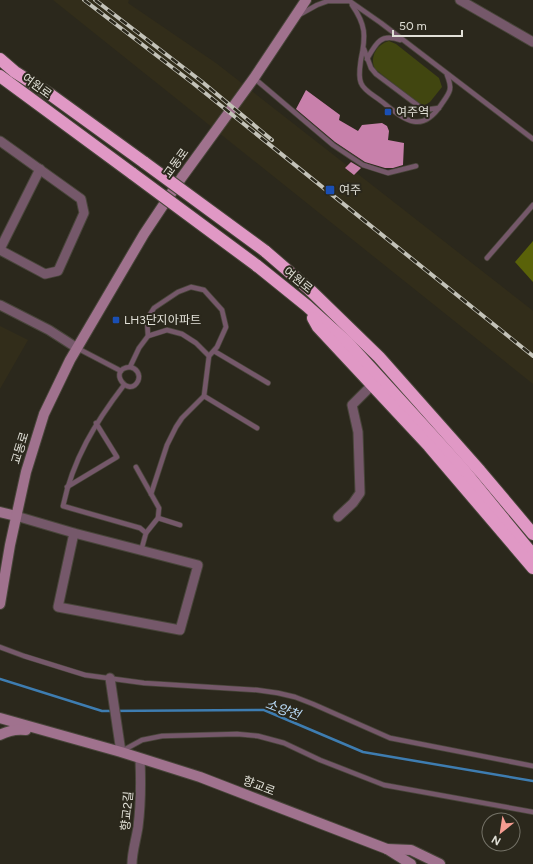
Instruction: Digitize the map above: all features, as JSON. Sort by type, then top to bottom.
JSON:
[{"type":"highway","name":"여원로","points":[[0,59],[15,72],[51,95],[265,251],[309,289],[379,357],[480,471],[533,534]]},
{"type":"highway","name":"여원로","points":[[0,76],[256,265],[307,306],[348,343],[462,468],[533,555]]},
{"type":"highway","points":[[0,84],[23,93]]},
{"type":"highway","points":[[307,306],[318,327],[429,446],[533,568]]},
{"type":"street","name":"교동로","points":[[0,604],[16,516],[26,472],[44,414],[55,389],[77,348],[144,234],[182,177],[254,78],[306,0]]},
{"type":"street","points":[[460,0],[533,42]]},
{"type":"street","points":[[0,141],[40,169],[81,199],[84,213],[58,271],[45,274],[0,249],[40,169]]},
{"type":"street","points":[[0,305],[50,330],[77,348]]},
{"type":"street","points":[[338,517],[353,503],[360,493],[358,432],[352,405],[372,385]]},
{"type":"street","points":[[0,512],[141,551],[198,565],[180,630],[58,606],[74,533]]},
{"type":"street","points":[[110,681],[120,752]]},
{"type":"street","name":"향교로","points":[[0,712],[42,726],[54,734]]},
{"type":"street","name":"향교로","points":[[0,718],[120,752],[200,777],[387,849],[411,864]]},
{"type":"street","points":[[0,734],[17,729],[54,734]]},
{"type":"street","name":"향교2길","points":[[132,864],[140,813],[140,759]]},
{"type":"street","name":"향교로","points":[[387,849],[411,850],[440,864]]},
{"type":"lane","points":[[296,16],[328,1],[349,0],[533,139]]},
{"type":"lane","points":[[349,0],[364,26],[364,47],[359,70],[361,84],[367,91],[404,119],[416,122],[424,121],[433,116],[450,91],[450,85],[446,74]]},
{"type":"lane","points":[[367,59],[380,40],[386,37],[406,42]]},
{"type":"lane","points":[[364,47],[367,59],[376,74],[420,108],[424,110],[439,108]]},
{"type":"lane","points":[[254,78],[333,145],[362,165],[388,173],[416,166]]},
{"type":"lane","points":[[488,258],[533,205]]},
{"type":"lane","points":[[148,336],[147,319],[154,308],[178,292],[190,287],[204,290],[222,310],[226,327],[222,338],[209,356],[204,396],[182,418],[176,427],[167,446],[151,494]]},
{"type":"lane","points":[[130,367],[139,348],[148,336],[167,330],[182,334],[196,343],[209,356]]},
{"type":"lane","points":[[77,348],[121,371]]},
{"type":"lane","points":[[214,351],[268,383]]},
{"type":"lane","points":[[130,367],[136,369],[139,375],[138,381],[130,386],[124,385],[120,380],[120,374],[124,368],[130,367]]},
{"type":"lane","points":[[124,385],[103,412],[88,436],[67,487],[63,506],[140,528],[146,533]]},
{"type":"lane","points":[[204,396],[257,428]]},
{"type":"lane","points":[[67,487],[117,457],[96,423]]},
{"type":"lane","points":[[136,467],[159,508],[158,518],[146,533],[141,551]]},
{"type":"lane","points":[[158,518],[180,525]]},
{"type":"lane","points":[[0,647],[85,675],[110,681],[257,690],[278,693],[295,697],[313,704],[390,738],[533,766]]},
{"type":"lane","points":[[120,752],[142,740],[162,736],[237,734],[258,736],[284,743],[320,760],[384,784],[533,812]]},
{"type":"shaded area","points":[[53,0],[129,0],[128,3],[216,63],[532,310],[533,384]]},
{"type":"shaded area","points":[[0,326],[28,340],[0,389]]},
{"type":"green space","points":[[389,41],[396,44],[439,78],[442,87],[430,102],[425,105],[418,103],[375,69],[373,60],[375,52],[381,45]]},
{"type":"green space","points":[[533,241],[533,282],[515,262]]},
{"type":"building","points":[[306,90],[340,115],[339,120],[358,131],[362,125],[382,123],[387,126],[389,131],[388,140],[404,143],[403,165],[393,168],[385,168],[365,162],[335,142],[296,109]]},
{"type":"building","points":[[351,162],[361,168],[354,175],[345,168]]},
{"type":"waterway","name":"소양천","points":[[0,679],[102,711],[264,710],[363,752],[533,781]]},
{"type":"railway","points":[[84,0],[194,84],[533,356]]},
{"type":"railway","points":[[95,0],[201,81],[272,140]]},
{"type":"place","name":"여주역","points":[[388,112]]},
{"type":"place","name":"여주","points":[[330,190]]},
{"type":"place","name":"LH3단지아파트","points":[[116,320]]}]
